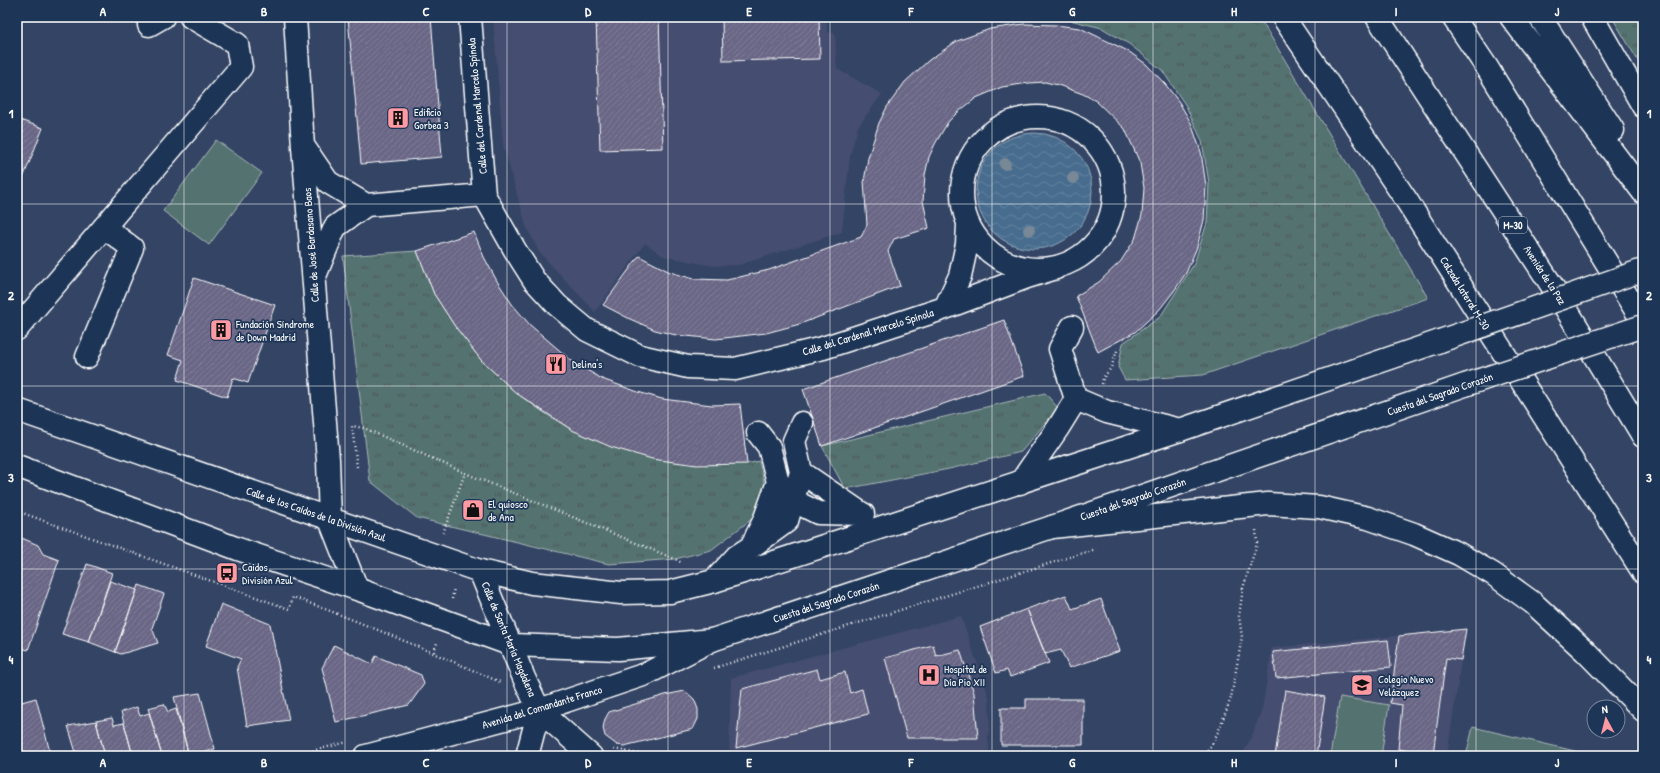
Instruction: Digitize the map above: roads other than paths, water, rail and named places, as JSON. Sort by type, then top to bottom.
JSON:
[{"type":"main road","points":[[17,329],[241,67],[237,44],[191,17]]},
{"type":"main road","name":"Calle de José Bardasano Baos","points":[[295,17],[303,147],[327,447],[330,520],[357,590]]},
{"type":"main road","name":"Calle del Cardenal Marcelo Spínola","points":[[470,17],[484,195],[534,280],[557,305],[587,330],[640,356],[688,367],[735,369],[823,348],[945,308],[1026,277],[1056,268],[1079,258],[1097,241],[1110,220],[1114,195],[1111,171],[1100,149],[1082,131],[1059,120],[1035,117],[1010,122],[989,135],[972,153],[963,176],[961,201],[968,225],[983,247],[1004,262],[1030,270],[1056,268]]},
{"type":"main road","name":"Calzada lateral M-30","points":[[1283,17],[1407,201],[1643,572]]},
{"type":"main road","name":"Avenida de la Paz","points":[[1377,17],[1556,292],[1643,436]]},
{"type":"main road","points":[[1453,17],[1488,68],[1643,322]]},
{"type":"main road","points":[[1511,17],[1643,192]]},
{"type":"main road","points":[[1540,17],[1643,176]]},
{"type":"main road","points":[[1592,17],[1643,106]]},
{"type":"main road","points":[[303,147],[328,182],[366,205]]},
{"type":"main road","points":[[314,280],[335,227],[366,205],[484,195]]},
{"type":"main road","name":"Calle del Cardenal Marcelo Spínola","points":[[945,308],[960,276],[967,244],[968,225]]},
{"type":"main road","points":[[87,357],[132,248],[104,227]]},
{"type":"main road","points":[[714,582],[1180,430],[1643,270]]},
{"type":"main road","name":"Cuesta del Sagrado Corazón","points":[[512,645],[618,649],[712,640],[1052,527],[1465,385],[1643,326]]},
{"type":"main road","points":[[1072,327],[1060,349],[1076,399],[1107,412],[1180,430]]},
{"type":"main road","points":[[1020,483],[1076,399]]},
{"type":"main road","name":"Calle de los Caídos de la División Azul","points":[[17,410],[480,571],[532,583],[621,593],[670,592],[714,582]]},
{"type":"main road","points":[[714,582],[737,556],[786,521],[794,499],[801,472],[794,441],[802,423]]},
{"type":"main road","points":[[758,433],[770,447],[778,482],[794,499],[818,513],[862,514]]},
{"type":"main road","points":[[17,466],[238,549],[512,645]]},
{"type":"main road","points":[[801,472],[862,514],[889,525]]},
{"type":"main road","points":[[751,547],[764,521],[778,482]]},
{"type":"main road","points":[[1052,527],[1268,504],[1319,507],[1368,518],[1414,534],[1459,554],[1493,574],[1533,603],[1586,651],[1643,710]]},
{"type":"main road","name":"Calle de Santa María Magdalena","points":[[480,571],[512,645],[524,678],[539,710],[591,756]]},
{"type":"main road","name":"Avenida del Comandante Franco","points":[[366,756],[539,710],[646,674],[712,640]]},
{"type":"main road","points":[[527,756],[539,710]]},
{"type":"water","points":[[1034,133],[1056,137],[1075,150],[1088,169],[1092,191],[1088,213],[1075,232],[1056,245],[1034,249],[1012,245],[993,232],[980,213],[976,191],[980,169],[993,150],[1012,137]]},
{"type":"place","name":"Edificio Gorbea 3","points":[[398,118]]},
{"type":"place","name":"Fundación Síndrome de Down Madrid","points":[[221,330]]},
{"type":"place","name":"Delina's","points":[[556,364]]},
{"type":"place","name":"El quiosco de Ana","points":[[473,510]]},
{"type":"place","name":"Caidos División Azul","points":[[227,573]]},
{"type":"place","name":"Hospital de Día Pio XII","points":[[929,675]]},
{"type":"place","name":"Colegio Nuevo Velázquez","points":[[1362,685]]}]
